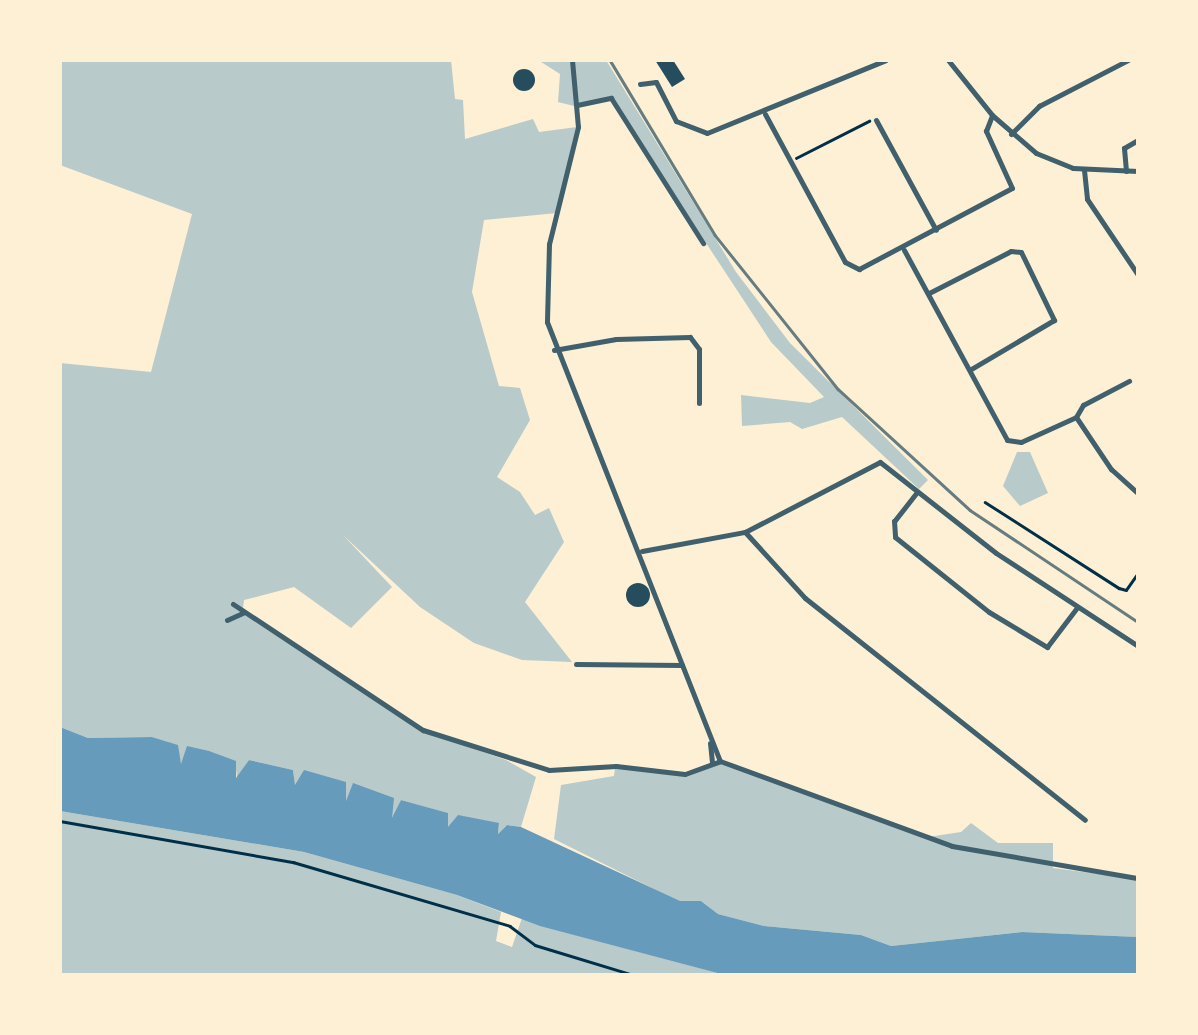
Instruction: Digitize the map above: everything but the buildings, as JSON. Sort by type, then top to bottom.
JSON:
[{"type":"street","points":[[572,60],[578,104],[574,160],[544,276],[554,350],[642,551],[710,743],[720,761]]},
{"type":"street","points":[[640,84],[656,82],[671,115],[694,133],[765,114],[886,60]]},
{"type":"street","points":[[948,60],[992,115],[1048,160],[1084,170],[1138,170]]},
{"type":"street","points":[[1011,134],[1039,106],[1128,60]]},
{"type":"street","points":[[578,104],[610,98],[703,243]]},
{"type":"street","points":[[765,114],[850,267],[862,269],[996,197],[1012,182],[986,132],[992,115]]},
{"type":"street","points":[[876,120],[936,230]]},
{"type":"street","points":[[1126,170],[1124,148],[1138,140]]},
{"type":"street","points":[[1084,170],[1086,199],[1138,275]]},
{"type":"street","points":[[903,249],[1012,442],[1076,417],[1083,405],[1128,380]]},
{"type":"street","points":[[929,292],[1016,250],[1054,313],[1050,326],[970,370]]},
{"type":"street","points":[[554,350],[616,338],[690,337],[699,349],[699,403]]},
{"type":"street","points":[[1076,417],[1135,490]]},
{"type":"street","points":[[642,551],[746,532],[868,463],[893,471],[1076,609],[1138,646]]},
{"type":"street","points":[[1135,490],[1138,482]]},
{"type":"street","points":[[918,492],[894,520],[894,535],[990,612],[1048,647],[1076,609]]},
{"type":"street","points":[[746,532],[805,598],[1085,820]]},
{"type":"street","points":[[233,604],[437,736],[549,770],[616,766],[686,774],[720,761],[952,846],[1138,878]]},
{"type":"street","points":[[228,620],[244,612]]},
{"type":"street","points":[[576,664],[682,664]]},
{"type":"street","points":[[710,743],[712,764]]},
{"type":"path","points":[[791,160],[876,120]]},
{"type":"path","points":[[985,502],[1119,588],[1126,590],[1138,573]]},
{"type":"path","points":[[60,820],[293,862],[510,926],[535,945],[634,975]]},
{"type":"shaded area","points":[[60,60],[451,60],[455,99],[463,100],[465,139],[533,119],[539,132],[577,127],[557,213],[484,220],[472,292],[499,386],[520,388],[530,420],[497,477],[520,492],[535,515],[549,508],[564,542],[525,602],[572,662],[522,660],[474,643],[420,607],[343,535],[392,587],[351,628],[294,587],[244,600],[243,608],[422,731],[506,760],[536,777],[521,827],[507,825],[498,834],[499,824],[448,827],[447,813],[401,800],[393,819],[353,784],[346,802],[304,771],[295,786],[293,770],[249,760],[237,778],[235,761],[181,765],[177,745],[152,737],[88,738],[60,727],[60,363],[151,372],[192,214],[60,165]]},
{"type":"shaded area","points":[[538,60],[606,60],[736,272],[790,343],[928,480],[919,489],[842,417],[802,429],[790,422],[742,426],[741,395],[810,403],[824,397],[771,342],[611,98],[578,107],[558,102],[560,74]]},
{"type":"shaded area","points":[[1017,452],[1030,452],[1048,493],[1020,506],[1003,486]]},
{"type":"shaded area","points":[[720,763],[928,837],[961,832],[971,823],[998,843],[1053,843],[1053,868],[1138,879],[1138,937],[1022,932],[891,946],[861,935],[764,926],[718,914],[701,901],[680,902],[554,839],[561,785],[614,776],[615,768],[685,776]]},
{"type":"shaded area","points":[[60,811],[304,852],[457,895],[501,912],[496,941],[512,947],[522,918],[725,975],[60,975]]},
{"type":"water","points":[[60,727],[88,738],[152,737],[178,745],[181,764],[187,746],[209,751],[236,761],[236,778],[249,760],[293,770],[295,785],[304,770],[346,782],[346,801],[353,783],[394,798],[392,818],[401,800],[448,813],[448,827],[458,815],[499,823],[498,834],[507,825],[521,827],[680,901],[701,901],[718,914],[764,926],[861,935],[891,946],[1022,932],[1138,937],[1138,975],[725,975],[540,926],[457,895],[304,852],[60,811]]},
{"type":"railway","points":[[610,60],[715,235],[838,389],[970,510],[1138,622]]}]
